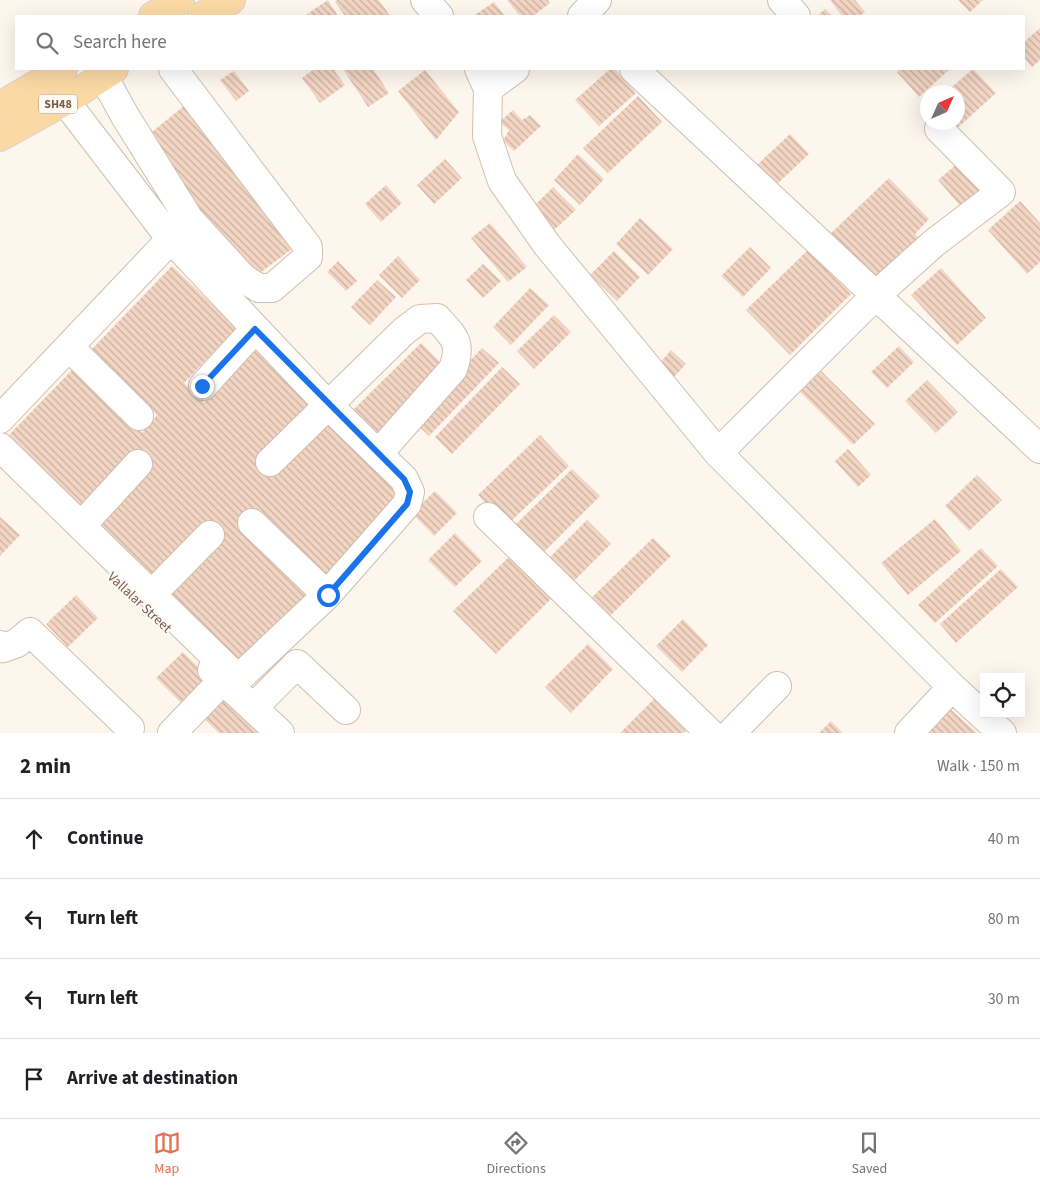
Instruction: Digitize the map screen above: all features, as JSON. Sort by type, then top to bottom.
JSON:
[{"type":"main road","points":[[155,15],[180,0]]},
{"type":"main road","points":[[204,15],[231,0]]},
{"type":"main road","name":"SH48","points":[[2,100],[61,70]]},
{"type":"main road","name":"SH48","points":[[0,137],[65,101],[109,72]]},
{"type":"street","points":[[426,0],[439,15]]},
{"type":"street","points":[[583,15],[597,0]]},
{"type":"street","points":[[782,0],[795,15]]},
{"type":"street","points":[[109,72],[125,116],[189,219],[244,279],[258,288],[272,288],[308,257],[310,251],[175,70]]},
{"type":"street","points":[[512,70],[484,79],[487,136],[502,180],[547,245],[718,453],[952,687],[1002,733]]},
{"type":"street","points":[[635,70],[1040,449]]},
{"type":"street","points":[[0,447],[232,673],[240,677],[328,595],[407,504],[410,492],[404,479],[328,405],[171,239],[65,101]]},
{"type":"street","points":[[718,453],[875,296],[934,243],[1001,192],[940,130]]},
{"type":"street","points":[[0,419],[70,348],[171,239]]},
{"type":"street","points":[[270,462],[404,330],[420,319],[437,318],[456,338],[459,352],[453,369],[378,454]]},
{"type":"street","points":[[202,386],[255,329]]},
{"type":"street","points":[[70,348],[139,416]]},
{"type":"street","points":[[81,526],[138,464]]},
{"type":"street","name":"Vallalar Street","points":[[0,472],[280,733]]},
{"type":"street","points":[[488,518],[710,733]]},
{"type":"street","points":[[252,523],[328,595]]},
{"type":"street","points":[[152,594],[210,535]]},
{"type":"street","points":[[0,645],[4,648],[17,643],[30,632],[130,728]]},
{"type":"street","points":[[253,708],[297,664],[346,710]]},
{"type":"street","points":[[172,733],[223,680]]},
{"type":"street","points":[[730,733],[778,686]]},
{"type":"street","points":[[909,733],[952,687]]},
{"type":"building","points":[[328,0],[337,15],[308,15]]},
{"type":"building","points":[[337,0],[379,0],[389,15],[344,15],[335,2]]},
{"type":"building","points":[[507,0],[548,0],[550,3],[534,15],[519,15]]},
{"type":"building","points":[[830,0],[855,0],[865,12],[861,15],[841,15]]},
{"type":"building","points":[[958,0],[983,0],[970,12]]},
{"type":"building","points":[[494,2],[504,15],[474,15]]},
{"type":"building","points":[[825,9],[831,15],[818,15]]},
{"type":"building","points":[[1040,28],[1040,60],[1032,67],[1025,58],[1025,41]]},
{"type":"building","points":[[313,70],[334,70],[345,85],[320,103],[302,78]]},
{"type":"building","points":[[344,70],[374,70],[389,93],[368,107]]},
{"type":"building","points":[[425,70],[459,112],[436,140],[398,91]]},
{"type":"building","points":[[609,70],[616,70],[636,93],[599,126],[575,100]]},
{"type":"building","points":[[900,70],[949,70],[932,85],[920,85],[919,97],[897,72]]},
{"type":"building","points":[[974,70],[996,93],[965,121],[965,85],[954,85]]},
{"type":"building","points":[[234,71],[249,91],[236,101],[220,80]]},
{"type":"building","points":[[638,96],[662,122],[608,173],[583,148]]},
{"type":"building","points":[[184,106],[296,246],[256,276],[142,140]]},
{"type":"building","points":[[513,110],[522,120],[530,115],[541,126],[514,151],[503,141],[509,130],[499,122]]},
{"type":"building","points":[[790,134],[809,154],[775,186],[756,166]]},
{"type":"building","points":[[578,154],[604,179],[580,205],[554,180]]},
{"type":"building","points":[[445,159],[462,178],[434,204],[417,185]]},
{"type":"building","points":[[958,163],[982,191],[962,208],[938,180]]},
{"type":"building","points":[[889,178],[929,219],[915,234],[921,240],[878,281],[831,233]]},
{"type":"building","points":[[386,185],[402,203],[381,222],[365,204]]},
{"type":"building","points":[[553,187],[576,210],[554,230],[533,207]]},
{"type":"building","points":[[1020,201],[1040,223],[1040,262],[1027,274],[988,230]]},
{"type":"building","points":[[640,218],[673,249],[648,275],[616,244]]},
{"type":"building","points":[[490,223],[527,267],[508,282],[471,238]]},
{"type":"building","points":[[750,247],[771,268],[743,297],[721,276]]},
{"type":"building","points":[[808,250],[851,294],[790,355],[746,310]]},
{"type":"building","points":[[614,251],[640,277],[617,301],[590,275]]},
{"type":"building","points":[[398,256],[420,280],[402,298],[379,275]]},
{"type":"building","points":[[338,261],[357,281],[346,291],[327,272]]},
{"type":"building","points":[[483,264],[501,281],[483,298],[466,280]]},
{"type":"building","points":[[172,266],[237,328],[184,383],[204,403],[257,349],[407,491],[239,672],[152,585],[80,517],[6,438],[77,365],[142,433],[157,415],[92,349]]},
{"type":"building","points":[[941,268],[986,318],[957,345],[911,295]]},
{"type":"building","points":[[377,280],[396,297],[370,325],[351,307]]},
{"type":"building","points":[[530,288],[549,305],[511,345],[493,327]]},
{"type":"building","points":[[554,315],[571,332],[534,369],[517,351]]},
{"type":"building","points":[[421,343],[447,369],[379,437],[352,411]]},
{"type":"building","points":[[899,346],[914,362],[887,388],[871,372]]},
{"type":"building","points":[[482,348],[499,363],[429,436],[413,421]]},
{"type":"building","points":[[671,350],[686,364],[671,380],[657,366]]},
{"type":"building","points":[[502,367],[520,384],[452,454],[435,437]]},
{"type":"building","points":[[821,371],[875,424],[853,445],[800,392]]},
{"type":"building","points":[[927,380],[958,412],[936,433],[905,401]]},
{"type":"building","points":[[540,435],[569,466],[507,525],[478,495]]},
{"type":"building","points":[[848,449],[871,475],[858,487],[835,461]]},
{"type":"building","points":[[572,469],[600,496],[539,557],[511,529]]},
{"type":"building","points":[[977,475],[1002,500],[969,531],[945,506]]},
{"type":"building","points":[[435,491],[457,513],[434,536],[412,513]]},
{"type":"building","points":[[0,517],[20,535],[0,556]]},
{"type":"building","points":[[935,519],[961,551],[908,595],[881,563]]},
{"type":"building","points":[[587,520],[611,544],[570,585],[546,561]]},
{"type":"building","points":[[455,533],[482,561],[455,587],[428,560]]},
{"type":"building","points":[[653,538],[671,556],[605,621],[587,602]]},
{"type":"building","points":[[981,548],[998,566],[935,623],[918,605]]},
{"type":"building","points":[[510,556],[552,598],[496,654],[453,611]]},
{"type":"building","points":[[1001,569],[1018,587],[956,643],[940,624]]},
{"type":"building","points":[[76,595],[98,618],[68,647],[46,624]]},
{"type":"building","points":[[683,619],[708,645],[682,672],[656,646]]},
{"type":"building","points":[[588,644],[613,669],[571,713],[545,687]]},
{"type":"building","points":[[183,652],[214,683],[188,710],[156,678]]},
{"type":"building","points":[[226,691],[260,733],[219,733],[201,716]]},
{"type":"building","points":[[654,699],[686,731],[684,733],[620,733]]},
{"type":"building","points":[[946,705],[977,733],[920,733]]},
{"type":"building","points":[[831,721],[843,733],[819,733]]},
{"type":"route","points":[[202,386],[255,329],[328,405],[404,479],[410,492],[407,504],[328,595]]}]
